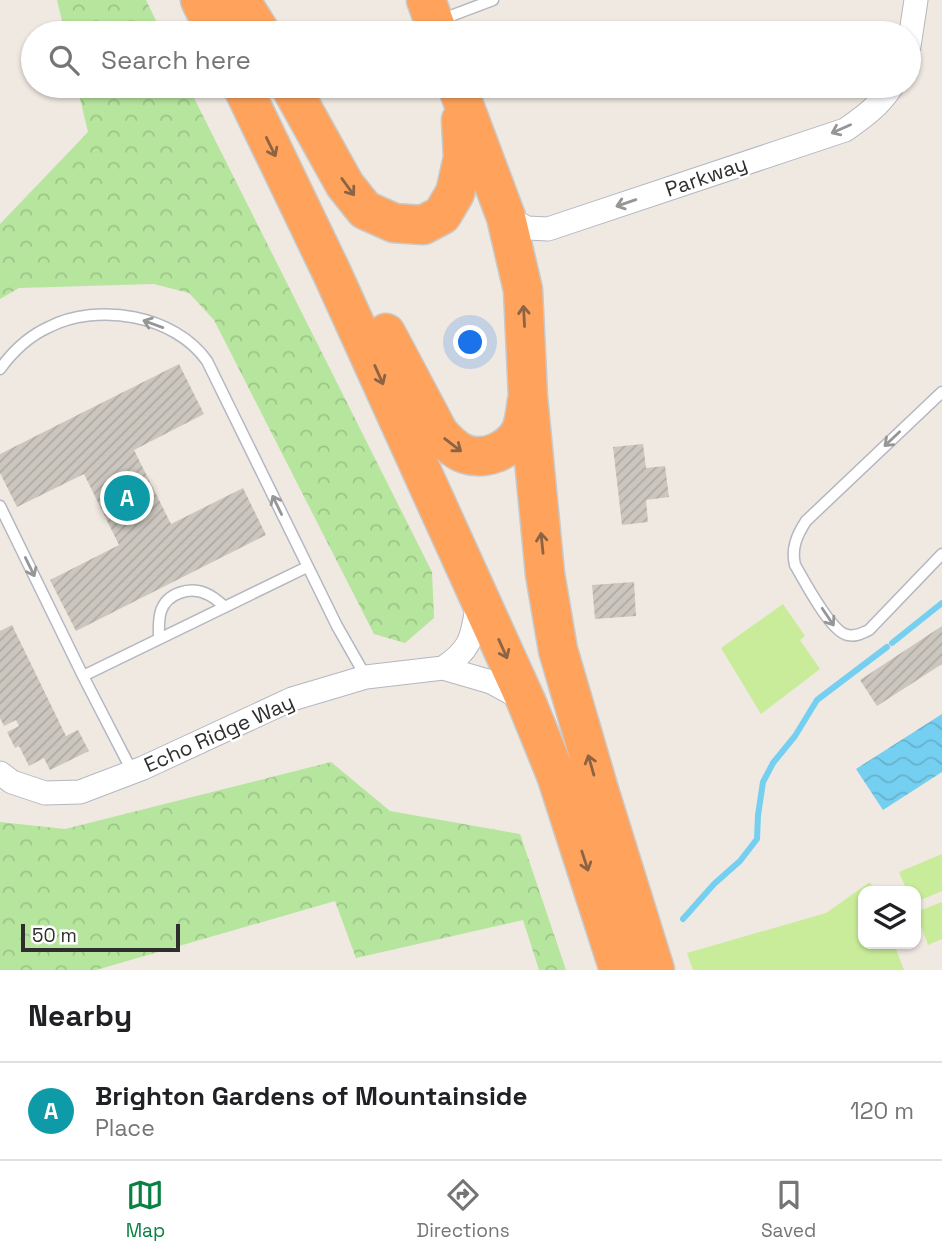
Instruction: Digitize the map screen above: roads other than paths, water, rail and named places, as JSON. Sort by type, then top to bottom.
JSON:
[{"type":"highway","points":[[200,0],[210,21]]},
{"type":"highway","points":[[240,0],[253,21]]},
{"type":"highway","points":[[248,98],[331,271],[526,701],[556,775],[619,970]]},
{"type":"highway","points":[[297,98],[345,184],[365,210],[394,223],[423,225],[442,215],[455,193],[463,158],[458,98]]},
{"type":"highway","points":[[461,98],[506,217],[523,290],[528,397],[545,574],[558,650],[655,970]]},
{"type":"highway","points":[[331,271],[376,314],[439,433],[450,445],[464,454],[490,455],[510,445],[523,426],[528,397]]},
{"type":"street","points":[[913,21],[916,0]]},
{"type":"street","name":"Parkway","points":[[506,217],[527,228],[548,229],[845,130],[866,116],[884,98]]},
{"type":"street","points":[[443,668],[456,660],[472,638],[479,596]]},
{"type":"street","name":"Echo Ridge Way","points":[[0,773],[12,782],[45,793],[80,792],[292,699],[366,677],[443,668],[491,682],[526,701]]},
{"type":"lane","points":[[433,19],[493,0]]},
{"type":"lane","points":[[0,369],[22,344],[36,333],[67,319],[85,316],[105,315],[139,319],[185,339],[198,349],[207,361],[337,626],[366,677]]},
{"type":"lane","points":[[942,393],[806,521],[795,542],[792,555],[795,565],[837,631],[846,635],[859,635],[869,630],[942,554]]},
{"type":"lane","points":[[0,506],[132,771]]},
{"type":"lane","points":[[83,676],[307,567]]},
{"type":"lane","points":[[159,639],[160,612],[168,600],[179,593],[198,591],[210,595],[225,607]]},
{"type":"water","points":[[942,714],[942,772],[883,810],[856,769]]},
{"type":"waterway","points":[[892,643],[942,603]]},
{"type":"waterway","points":[[683,919],[714,884],[740,861],[757,839],[763,782],[817,700],[887,647]]},
{"type":"place","name":"Brighton Gardens of Mountainside","points":[[127,498]]}]
